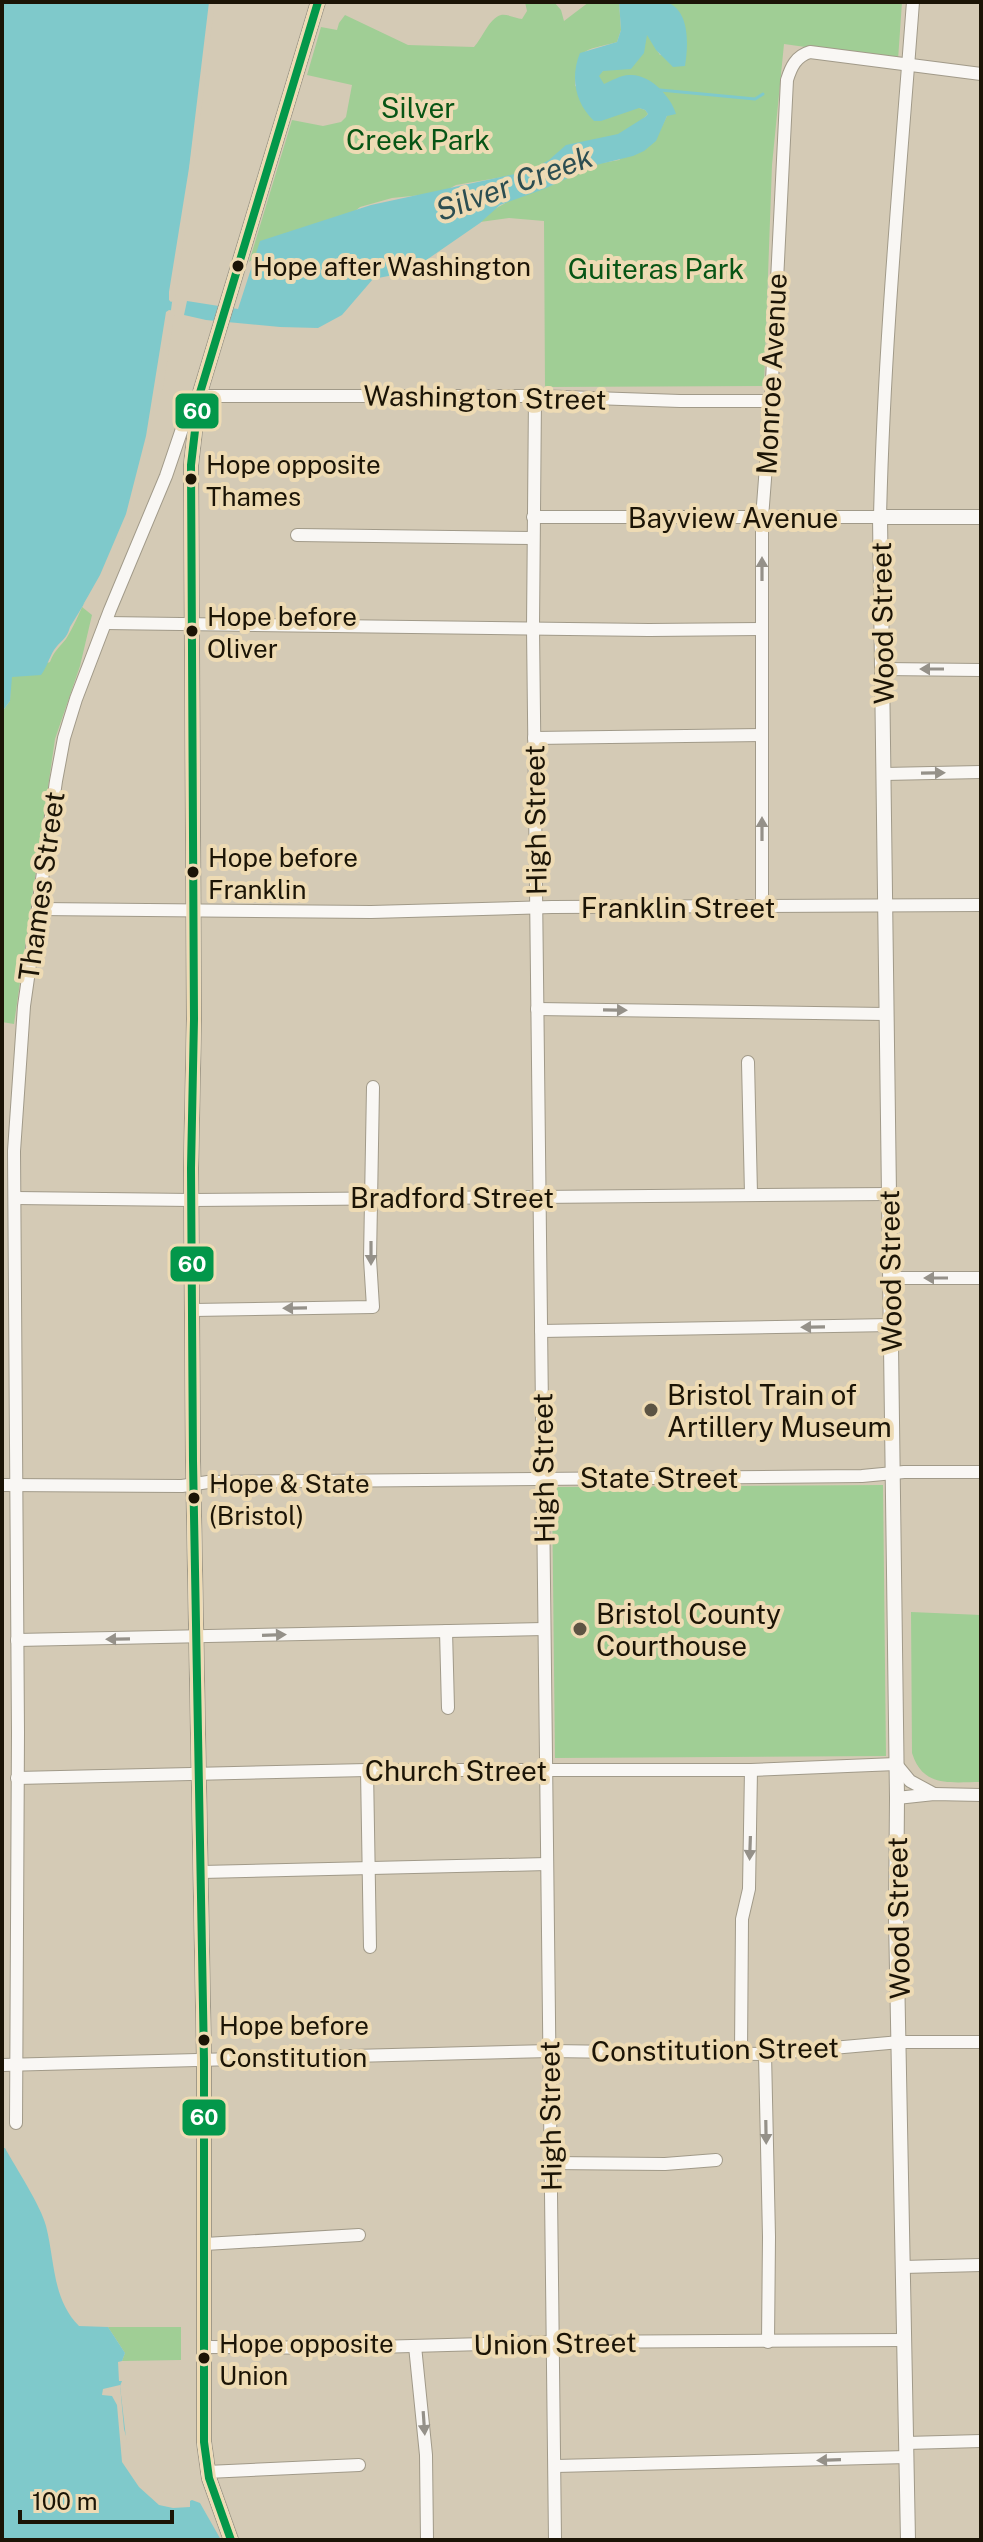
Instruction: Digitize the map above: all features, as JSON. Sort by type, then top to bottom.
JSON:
[{"type":"main road","points":[[231,2540],[207,2472],[204,2442],[204,2060],[192,1200],[191,470],[199,396],[318,2]]},
{"type":"main road","name":"Bayview Avenue","points":[[880,517],[981,517]]},
{"type":"main road","name":"Wood Street","points":[[880,517],[896,1918],[908,2540]]},
{"type":"street","name":"Wood Street","points":[[880,517],[883,421],[913,2]]},
{"type":"street","name":"Monroe Avenue","points":[[762,907],[762,518],[787,80],[801,55],[810,52],[908,64]]},
{"type":"street","points":[[908,64],[981,74]]},
{"type":"street","name":"Washington Street","points":[[199,396],[535,396],[771,401]]},
{"type":"street","name":"Thames Street","points":[[16,2123],[14,1151],[24,1006],[64,738],[76,699],[166,476],[186,417],[199,396]]},
{"type":"street","name":"High Street","points":[[535,396],[532,538],[555,2540]]},
{"type":"street","points":[[166,476],[191,470]]},
{"type":"street","name":"Bayview Avenue","points":[[533,517],[880,517]]},
{"type":"street","points":[[297,535],[532,538]]},
{"type":"street","points":[[105,623],[761,629]]},
{"type":"street","points":[[882,669],[981,670]]},
{"type":"street","points":[[534,738],[762,735]]},
{"type":"street","points":[[884,774],[981,772]]},
{"type":"street","name":"Franklin Street","points":[[38,909],[371,912],[981,905]]},
{"type":"street","points":[[537,1009],[885,1014]]},
{"type":"street","points":[[748,1062],[751,1194]]},
{"type":"street","points":[[193,1310],[373,1307],[370,1259],[373,1087]]},
{"type":"street","name":"Bradford Street","points":[[15,1198],[192,1200],[888,1194]]},
{"type":"street","points":[[890,1278],[981,1278]]},
{"type":"street","points":[[541,1331],[891,1325]]},
{"type":"street","name":"State Street","points":[[2,1485],[194,1485],[208,1482],[862,1476],[981,1472]]},
{"type":"street","points":[[17,1640],[544,1629]]},
{"type":"street","points":[[446,1631],[448,1708]]},
{"type":"street","points":[[896,1764],[910,1781],[934,1794]]},
{"type":"street","name":"Church Street","points":[[17,1778],[367,1770],[751,1770],[896,1764]]},
{"type":"street","points":[[367,1770],[370,1947]]},
{"type":"street","points":[[741,2054],[742,1919],[749,1889],[751,1770]]},
{"type":"street","points":[[897,1798],[934,1794],[981,1795]]},
{"type":"street","points":[[202,1872],[547,1864]]},
{"type":"street","name":"Constitution Street","points":[[2,2065],[550,2051],[765,2054],[900,2042],[981,2042]]},
{"type":"street","points":[[765,2054],[768,2342]]},
{"type":"street","points":[[550,2163],[665,2164],[716,2160]]},
{"type":"street","points":[[205,2244],[359,2235]]},
{"type":"street","points":[[903,2267],[981,2265]]},
{"type":"street","name":"Union Street","points":[[206,2347],[904,2340]]},
{"type":"street","points":[[415,2346],[426,2455],[427,2540]]},
{"type":"street","points":[[556,2466],[906,2450],[981,2441]]},
{"type":"street","points":[[207,2472],[359,2465]]},
{"type":"green space","name":"Silver Creek Park","points":[[525,2],[554,2],[561,10],[564,21],[589,2],[619,2],[621,30],[617,42],[596,47],[580,57],[575,86],[645,110],[648,114],[634,128],[544,170],[456,185],[441,193],[392,198],[360,207],[348,217],[279,240],[249,262],[292,120],[323,126],[341,122],[346,117],[352,85],[307,75],[321,27],[337,30],[345,15],[408,45],[474,47],[497,17],[503,15],[522,19],[527,11]]},
{"type":"green space","name":"Guiteras Park","points":[[666,2],[902,2],[898,60],[784,44],[772,165],[764,386],[545,387],[544,221],[509,218],[480,222],[509,201],[596,164],[619,160],[660,130],[667,116],[601,85],[597,74],[647,34],[660,55],[666,53],[671,6]]},
{"type":"green space","points":[[82,607],[92,615],[80,666],[55,739],[14,1024],[2,1022],[2,712],[10,701],[11,676],[50,662],[68,636]]},
{"type":"green space","points":[[883,1485],[886,1756],[555,1758],[552,1487]]},
{"type":"green space","points":[[911,1612],[981,1615],[981,1782],[948,1782],[930,1778],[912,1753]]},
{"type":"green space","points":[[108,2327],[181,2327],[181,2360],[122,2361],[125,2353]]},
{"type":"water","points":[[2,2],[211,2],[161,387],[128,521],[104,571],[43,672],[41,675],[12,677],[10,701],[2,712]]},
{"type":"water","name":"Silver Creek","points":[[619,2],[666,2],[680,13],[686,30],[685,66],[673,67],[656,50],[647,35],[644,53],[631,69],[603,71],[599,76],[604,84],[626,75],[637,75],[658,87],[669,100],[676,114],[667,116],[656,141],[644,151],[596,165],[500,205],[480,223],[409,272],[373,279],[342,315],[318,328],[206,320],[184,315],[187,301],[238,309],[260,241],[371,205],[529,171],[549,160],[566,145],[618,134],[645,117],[648,114],[639,108],[594,121],[582,106],[576,89],[575,71],[580,53],[617,42],[621,30]]},
{"type":"water","points":[[2,2148],[5,2148],[43,2218],[59,2292],[70,2315],[79,2326],[108,2327],[125,2353],[122,2361],[118,2362],[128,2455],[158,2494],[186,2503],[192,2500],[200,2503],[221,2540],[2,2540]]},
{"type":"pier","points":[[209,2],[215,2],[175,300],[171,302],[169,292],[189,168]]},
{"type":"pier","points":[[175,311],[162,394],[134,506],[120,545],[95,594],[83,605],[100,575],[126,514],[146,436],[166,312]]},
{"type":"pier","points":[[120,2385],[124,2429],[130,2450],[160,2491],[190,2500],[190,2507],[159,2505],[139,2487],[122,2462],[117,2405],[112,2396],[102,2395],[103,2389]]},
{"type":"waterway","points":[[660,90],[755,99],[763,94]]},
{"type":"transit line","name":"60","points":[[231,2540],[209,2478],[204,2442],[204,2060],[191,1168],[194,1019],[191,465],[199,396],[318,2]]},
{"type":"place","name":"Hope after Washington","points":[[238,266]]},
{"type":"place","name":"Hope opposite Thames","points":[[191,479]]},
{"type":"place","name":"Hope before Oliver","points":[[192,631]]},
{"type":"place","name":"Hope before Franklin","points":[[193,872]]},
{"type":"place","name":"Bristol Train of Artillery Museum","points":[[651,1410]]},
{"type":"place","name":"Hope & State (Bristol)","points":[[194,1498]]},
{"type":"place","name":"Bristol County Courthouse","points":[[580,1629]]},
{"type":"place","name":"Hope before Constitution","points":[[204,2040]]},
{"type":"place","name":"Hope opposite Union","points":[[204,2358]]}]
